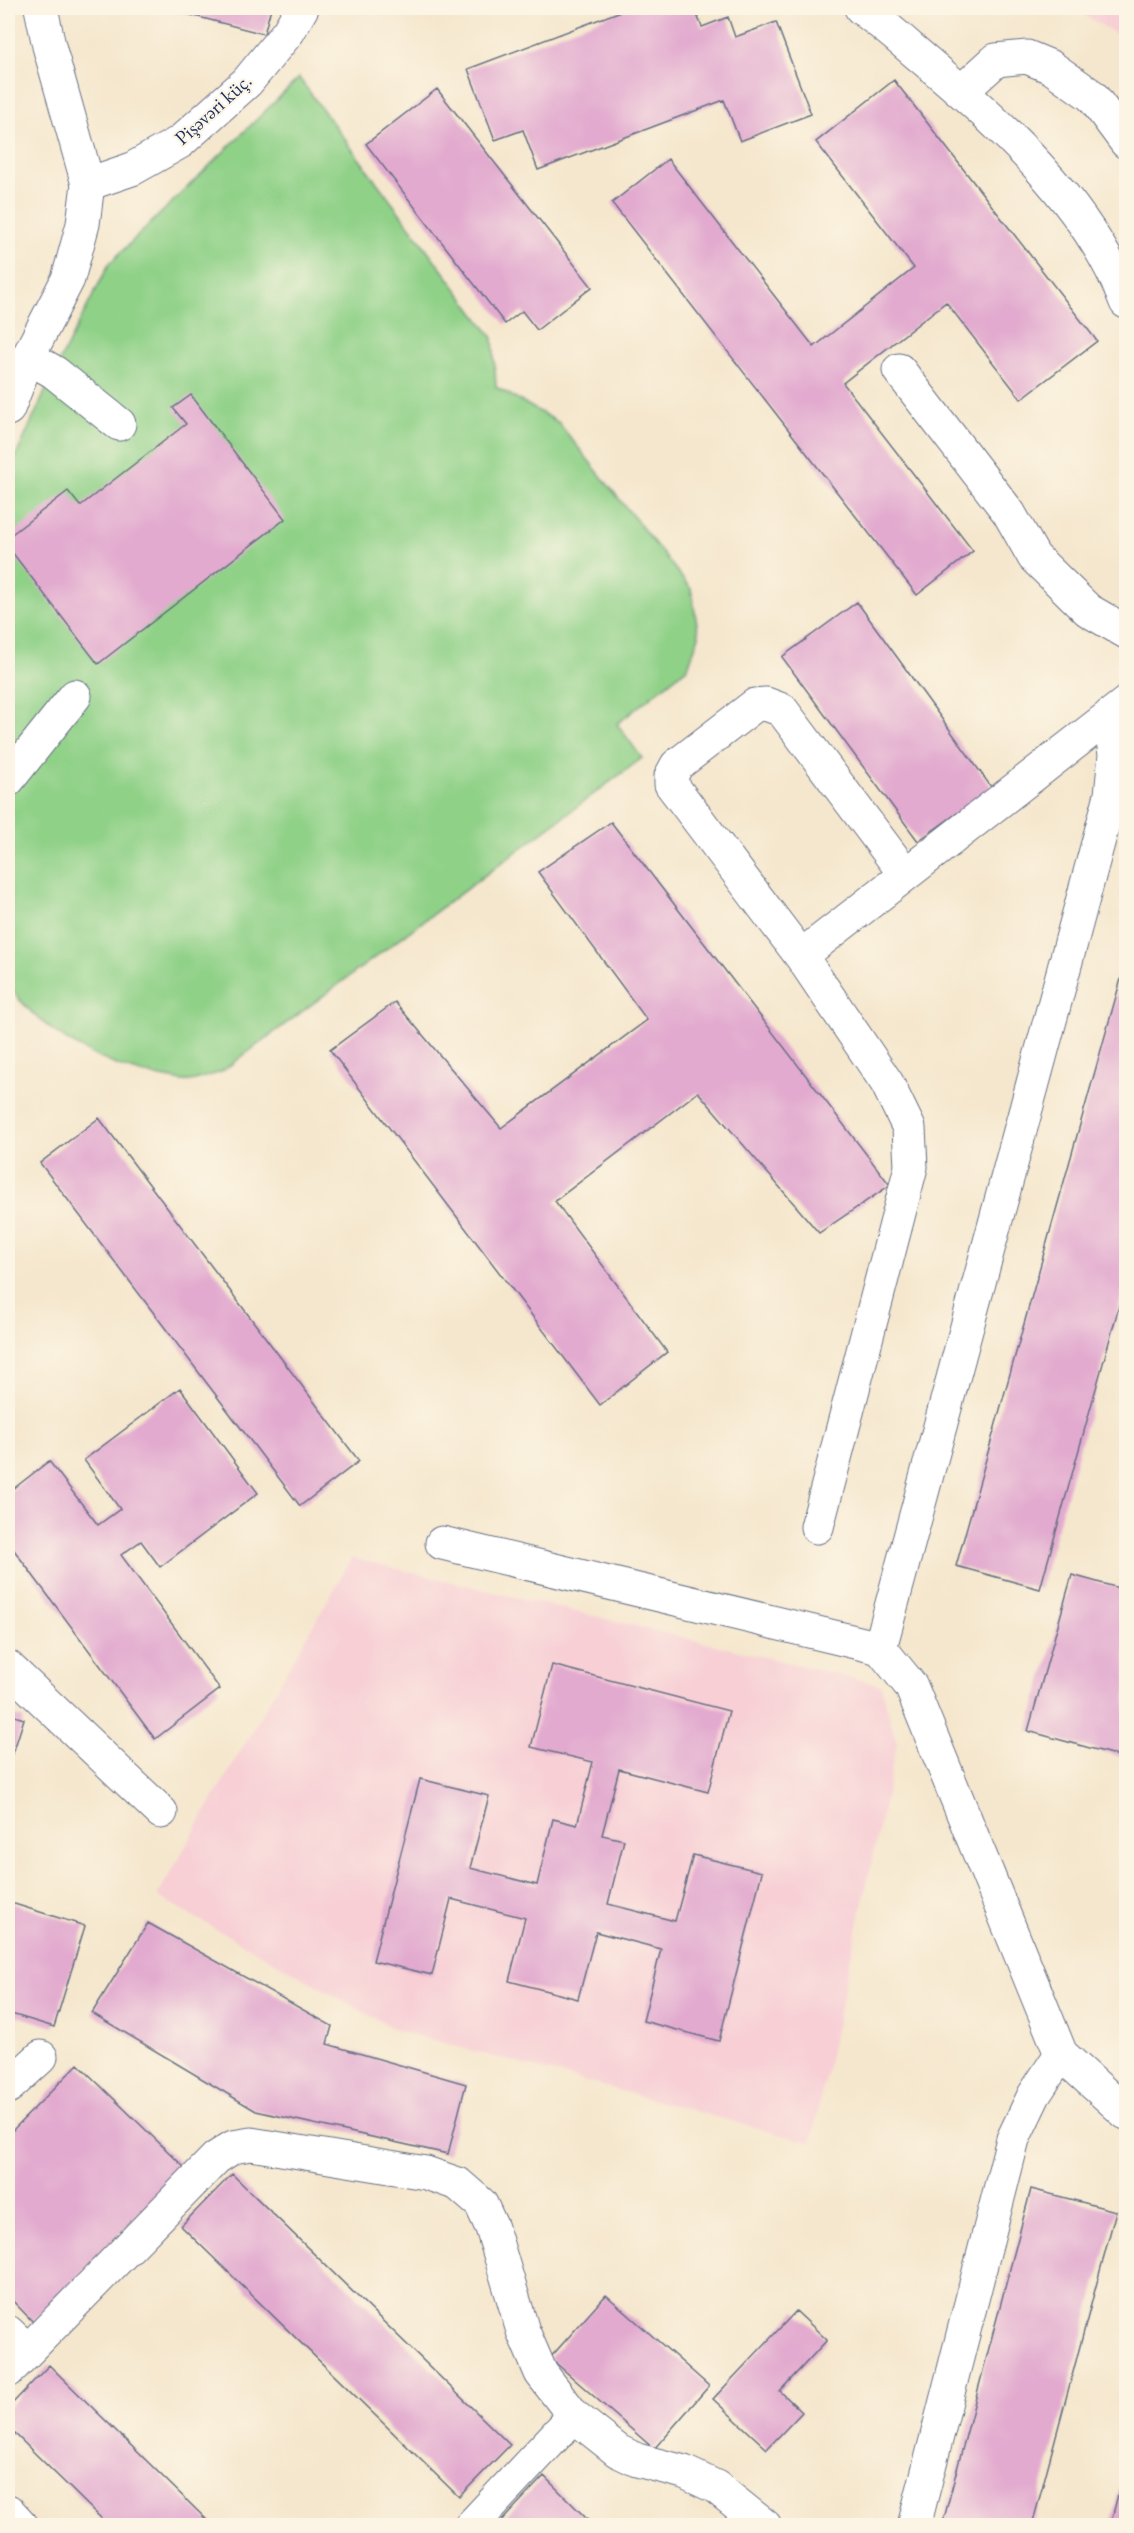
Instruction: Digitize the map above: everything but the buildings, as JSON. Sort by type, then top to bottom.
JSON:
[{"type":"street","points":[[8,409],[28,357],[68,279],[83,224],[88,184],[49,46],[41,8]]},
{"type":"street","name":"Pişəvəri küç.","points":[[88,184],[132,169],[180,142],[247,82],[288,32],[302,8]]},
{"type":"street","points":[[861,8],[962,91],[1059,190],[1123,280]]},
{"type":"street","points":[[962,91],[996,60],[1027,57],[1051,67],[1092,96],[1126,142]]},
{"type":"street","points":[[28,357],[54,372],[119,424]]},
{"type":"street","points":[[899,370],[1009,513],[1034,557],[1088,610],[1126,632]]},
{"type":"street","points":[[8,780],[75,696]]},
{"type":"street","points":[[817,1527],[911,1167],[909,1128],[888,1083],[801,956],[671,784],[671,776],[677,765],[755,705],[766,704],[782,710],[905,874]]},
{"type":"street","points":[[801,956],[1118,709]]},
{"type":"street","points":[[880,1648],[1111,795],[1118,709]]},
{"type":"street","points":[[442,1543],[880,1648],[911,1686],[1061,2055],[1126,2113]]},
{"type":"street","points":[[8,1667],[161,1812]]},
{"type":"street","points":[[914,2526],[1013,2139],[1034,2095],[1061,2055]]},
{"type":"street","points":[[8,2087],[41,2057]]},
{"type":"street","points":[[14,2351],[216,2158],[233,2147],[251,2144],[426,2173],[458,2184],[481,2204],[492,2228],[523,2331],[541,2373],[574,2416],[618,2451],[637,2460],[684,2472],[716,2487],[765,2526]]},
{"type":"street","points":[[471,2526],[574,2416]]},
{"type":"street","points":[[8,2511],[22,2526]]},
{"type":"shaded area","points":[[1072,8],[1126,8],[1126,40]]},
{"type":"shaded area","points":[[352,1558],[881,1685],[897,1744],[811,2143],[396,2030],[157,1896]]},
{"type":"green space","points":[[299,78],[493,338],[496,387],[558,422],[691,589],[699,636],[688,667],[617,724],[642,758],[221,1072],[194,1080],[181,1081],[122,1067],[78,1047],[39,1019],[8,985],[8,474],[54,372],[109,264]]}]
